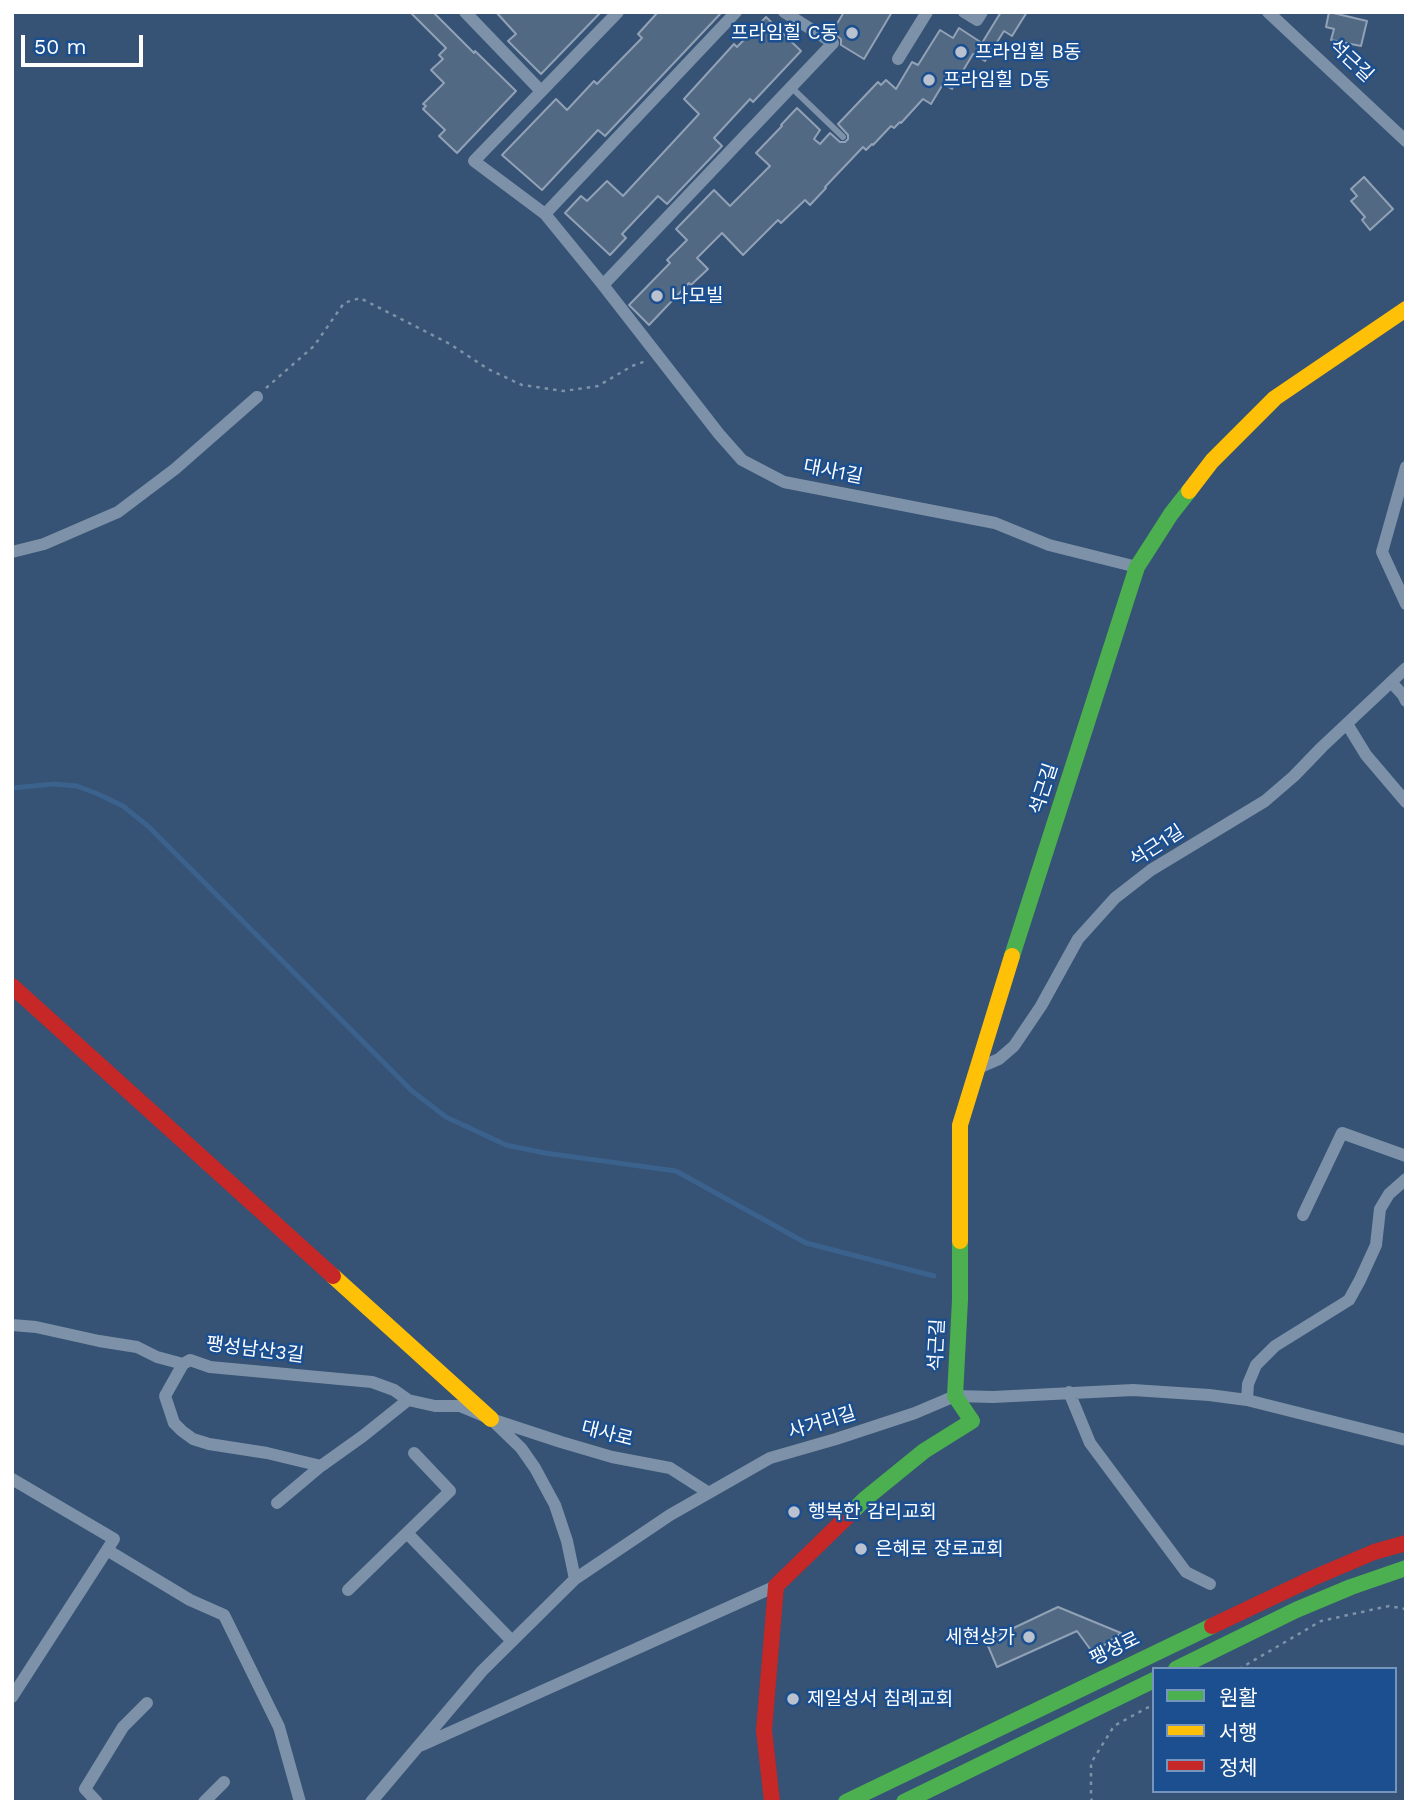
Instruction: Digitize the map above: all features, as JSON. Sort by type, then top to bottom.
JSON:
[{"type":"street","points":[[465,12],[541,91]]},
{"type":"street","name":"대사1길","points":[[618,12],[474,161],[545,214],[742,460],[784,482],[995,523],[1049,545],[1138,567]]},
{"type":"street","points":[[545,214],[736,12]]},
{"type":"street","points":[[603,285],[833,43],[784,12]]},
{"type":"street","points":[[898,59],[927,12]]},
{"type":"street","points":[[964,12],[977,20],[982,12]]},
{"type":"street","name":"석근길","points":[[1269,12],[1406,141]]},
{"type":"street","name":"석근길","points":[[955,1396],[960,1300],[960,1125],[1138,567],[1171,514],[1212,461],[1275,398],[1406,309]]},
{"type":"street","points":[[12,552],[44,544],[118,512],[175,469],[257,397]]},
{"type":"street","points":[[1406,467],[1382,552],[1406,604]]},
{"type":"street","name":"석근1길","points":[[976,1069],[999,1059],[1014,1046],[1041,1006],[1078,939],[1115,898],[1151,870],[1265,801],[1406,668]]},
{"type":"street","points":[[1391,682],[1406,701]]},
{"type":"street","points":[[1347,724],[1366,755],[1406,802]]},
{"type":"street","points":[[12,986],[521,1448],[555,1504],[575,1578]]},
{"type":"street","points":[[1303,1215],[1342,1133],[1406,1156]]},
{"type":"street","points":[[1247,1400],[1248,1384],[1256,1365],[1275,1346],[1349,1300],[1376,1245],[1380,1209],[1389,1194],[1406,1179]]},
{"type":"street","name":"팽성남산3길","points":[[12,1325],[36,1327],[137,1347],[157,1357],[183,1364],[190,1360],[210,1367],[372,1382],[394,1390],[408,1400],[435,1406],[460,1406],[491,1419]]},
{"type":"street","points":[[183,1364],[165,1396],[174,1423],[182,1431],[209,1444],[267,1453],[321,1466]]},
{"type":"street","name":"사거리길","points":[[371,1802],[482,1671],[575,1578],[670,1515],[770,1458],[836,1440],[955,1396],[993,1397],[1133,1390],[1247,1400],[1406,1440]]},
{"type":"street","points":[[1069,1392],[1090,1443],[1186,1572],[1210,1584]]},
{"type":"street","points":[[418,1747],[776,1586],[865,1499],[924,1451],[972,1421],[955,1396]]},
{"type":"street","points":[[278,1503],[321,1466],[408,1400]]},
{"type":"street","name":"대사로","points":[[491,1419],[612,1457],[670,1468],[709,1493]]},
{"type":"street","points":[[348,1590],[450,1491],[414,1453]]},
{"type":"street","points":[[12,1479],[114,1539],[12,1697]]},
{"type":"street","points":[[407,1532],[512,1641]]},
{"type":"street","name":"팽성로","points":[[846,1802],[1276,1595],[1374,1552],[1406,1543]]},
{"type":"street","points":[[107,1550],[190,1600],[224,1615],[279,1727],[300,1802]]},
{"type":"street","points":[[1180,1667],[1296,1610],[1406,1568]]},
{"type":"street","points":[[772,1802],[764,1730],[776,1586]]},
{"type":"street","points":[[904,1802],[1152,1681]]},
{"type":"street","points":[[97,1802],[85,1789],[122,1727],[148,1703]]},
{"type":"street","points":[[204,1802],[224,1782]]},
{"type":"lane","points":[[791,87],[843,137]]},
{"type":"path","points":[[257,397],[314,346],[344,303],[359,298],[450,344],[488,369],[522,385],[564,391],[598,386],[632,366],[659,356]]},
{"type":"path","points":[[1242,1667],[1321,1621],[1389,1606],[1406,1609]]},
{"type":"path","points":[[1092,1802],[1091,1763],[1114,1726],[1152,1705]]},
{"type":"building","points":[[410,12],[433,12],[516,91],[457,153],[439,136],[445,130],[423,109],[426,106],[423,104],[444,83],[431,70],[443,59],[439,55],[446,48]]},
{"type":"building","points":[[496,12],[601,12],[541,74],[508,41],[516,34]]},
{"type":"building","points":[[658,12],[722,12],[605,136],[598,130],[542,190],[502,155],[556,99],[567,110],[594,81],[597,84],[642,38],[638,34]]},
{"type":"building","name":"프라임힐 C동","points":[[844,12],[892,12],[864,59],[841,45],[841,39],[832,32]]},
{"type":"building","points":[[1001,12],[1027,12],[1012,36],[1004,31],[985,61],[973,54],[952,89],[943,84],[931,104],[923,99],[901,123],[894,128],[891,126],[866,150],[863,147],[810,205],[805,200],[781,223],[778,220],[743,255],[722,233],[697,258],[708,269],[691,285],[689,283],[649,325],[629,305],[670,263],[667,260],[687,240],[676,229],[714,190],[730,206],[770,166],[756,153],[797,108],[820,130],[814,139],[820,144],[830,133],[840,142],[845,142],[848,135],[838,124],[878,82],[881,85],[886,80],[896,89],[912,62],[918,65],[940,30],[953,38],[959,28],[982,43]]},
{"type":"building","points":[[1329,12],[1367,21],[1361,46],[1331,40],[1334,29],[1326,27]]},
{"type":"building","points":[[766,17],[801,51],[753,102],[750,99],[714,138],[722,146],[667,204],[658,196],[622,234],[626,238],[610,255],[565,213],[581,196],[587,201],[607,181],[623,196],[699,114],[684,99],[734,44],[737,47]]},
{"type":"building","points":[[1364,177],[1393,209],[1370,230],[1362,220],[1365,217],[1351,201],[1357,196],[1351,189]]},
{"type":"building","name":"세현상가","points":[[1058,1607],[1121,1633],[1093,1653],[1077,1631],[997,1667],[986,1641]]},
{"type":"waterway","points":[[12,788],[54,784],[77,786],[123,806],[149,827],[412,1091],[446,1117],[506,1145],[676,1171],[806,1243],[934,1276]]},
{"type":"traffic: fast","points":[[1012,956],[1137,567],[1189,491]]},
{"type":"traffic: fast","points":[[850,1514],[924,1451],[972,1421],[955,1396],[960,1241]]},
{"type":"traffic: fast","points":[[1180,1667],[1296,1610],[1406,1568]]},
{"type":"traffic: fast","points":[[846,1802],[1212,1626]]},
{"type":"traffic: fast","points":[[904,1802],[1152,1681]]},
{"type":"traffic: slow","points":[[1189,491],[1212,461],[1275,398],[1406,309]]},
{"type":"traffic: slow","points":[[960,1241],[960,1125],[1012,956]]},
{"type":"traffic: slow","points":[[333,1276],[491,1419]]},
{"type":"traffic: jam","points":[[12,986],[333,1276]]},
{"type":"traffic: jam","points":[[772,1802],[764,1730],[776,1586],[850,1514]]},
{"type":"traffic: jam","points":[[1212,1626],[1313,1578],[1374,1552],[1406,1543]]},
{"type":"place","name":"프라임힐 C동","points":[[852,33]]},
{"type":"place","name":"프라임힐 B동","points":[[961,52]]},
{"type":"place","name":"프라임힐 D동","points":[[929,80]]},
{"type":"place","name":"나모빌","points":[[657,296]]},
{"type":"place","name":"행복한 감리교회","points":[[794,1512]]},
{"type":"place","name":"은혜로 장로교회","points":[[861,1549]]},
{"type":"place","name":"세현상가","points":[[1029,1637]]},
{"type":"place","name":"제일성서 침례교회","points":[[793,1699]]}]
